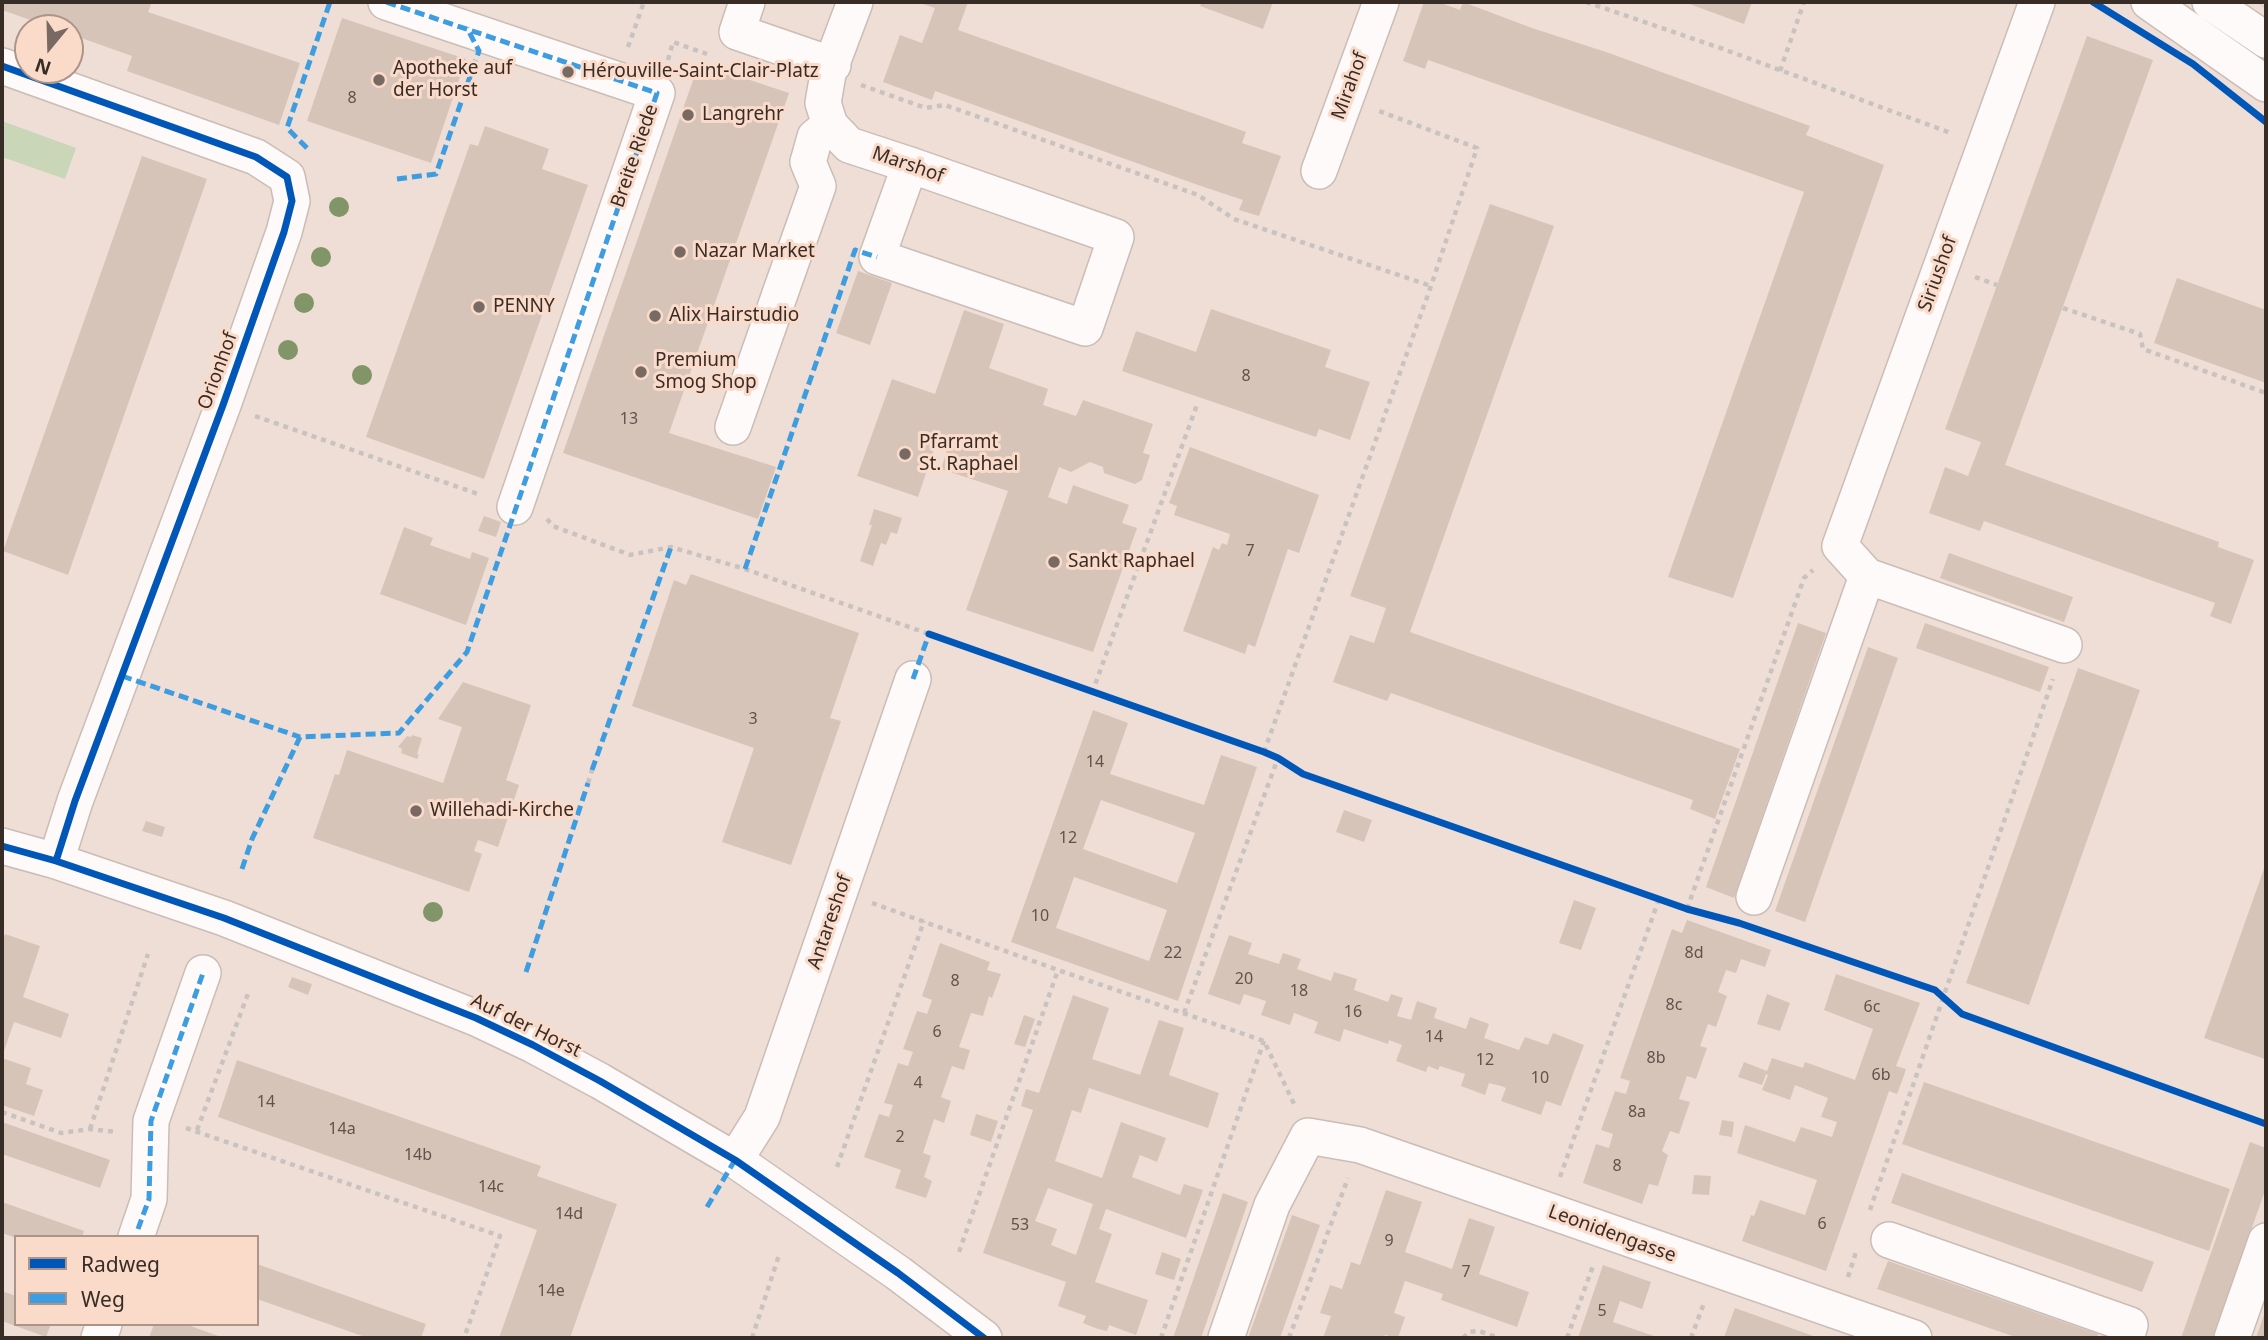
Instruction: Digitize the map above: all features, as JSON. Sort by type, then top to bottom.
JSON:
[{"type":"street","name":"Breite Riede","points":[[386,2],[657,93],[518,498]]},
{"type":"street","points":[[747,2],[737,32],[831,69]]},
{"type":"street","points":[[733,427],[818,186],[808,162],[815,137],[830,125],[823,103],[831,69],[855,2]]},
{"type":"street","name":"Mirahof","points":[[1319,171],[1381,2]]},
{"type":"street","name":"Siriushof","points":[[1840,546],[2037,2]]},
{"type":"street","points":[[2149,2],[2266,84]]},
{"type":"street","points":[[2210,2],[2266,40]]},
{"type":"street","name":"Orionhof","points":[[2,66],[256,157],[287,177],[292,201],[284,232],[223,405],[75,801],[56,861]]},
{"type":"street","name":"Marshof","points":[[830,125],[849,145],[910,165],[1116,237],[1085,328],[877,257],[910,165]]},
{"type":"street","points":[[1840,546],[1867,576],[2064,645]]},
{"type":"street","points":[[1754,897],[1867,576]]},
{"type":"street","name":"Antareshof","points":[[735,1160],[762,1117],[913,679]]},
{"type":"street","name":"Auf der Horst","points":[[2,846],[56,861],[224,918],[476,1018],[600,1081],[735,1160],[898,1273],[984,1338]]},
{"type":"street","points":[[137,1233],[149,1199],[150,1128],[204,973]]},
{"type":"street","points":[[1226,1338],[1272,1205],[1308,1136]]},
{"type":"street","name":"Leonidengasse","points":[[1308,1136],[1360,1145],[1911,1338]]},
{"type":"street","points":[[1872,1235],[2130,1325],[2126,1338]]},
{"type":"street","points":[[2232,1338],[2266,1241]]},
{"type":"path","points":[[617,79],[644,2]]},
{"type":"path","points":[[1586,2],[1984,146]]},
{"type":"path","points":[[1780,71],[1804,2]]},
{"type":"path","points":[[831,69],[926,108],[945,105],[1198,195],[1234,219],[1431,286]]},
{"type":"path","points":[[1264,752],[1431,286],[1477,148],[1345,98]]},
{"type":"path","points":[[2063,308],[2140,334],[2143,349],[2266,393]]},
{"type":"path","points":[[1092,693],[1198,402]]},
{"type":"path","points":[[223,405],[518,498],[553,526],[630,555],[671,547],[745,569],[929,635]]},
{"type":"path","points":[[1687,909],[1804,578],[1840,546]]},
{"type":"path","points":[[1836,1311],[1872,1235],[2064,645]]},
{"type":"path","points":[[1184,1013],[1278,758]]},
{"type":"path","points":[[588,783],[592,769]]},
{"type":"path","points":[[841,892],[1264,1041],[1308,1136]]},
{"type":"path","points":[[1548,1211],[1659,900]]},
{"type":"path","points":[[837,1167],[924,921]]},
{"type":"path","points":[[90,1129],[148,954]]},
{"type":"path","points":[[959,1252],[1058,970]]},
{"type":"path","points":[[197,1130],[249,991]]},
{"type":"path","points":[[1161,1338],[1264,1041]]},
{"type":"path","points":[[2,1112],[61,1132],[150,1128],[197,1130],[500,1236],[464,1338]]},
{"type":"path","points":[[1289,1338],[1360,1145]]},
{"type":"path","points":[[1567,1338],[1605,1231]]},
{"type":"path","points":[[752,1338],[779,1255]]},
{"type":"path","points":[[1463,1338],[1473,1331],[1499,1338]]},
{"type":"green space","points":[[2,121],[76,148],[65,179],[2,157]]},
{"type":"building","points":[[2,2],[152,2],[148,12],[300,63],[279,125],[127,71],[132,56],[84,39],[84,14],[14,14],[2,10]]},
{"type":"building","points":[[917,2],[968,2],[958,30],[1246,132],[1242,143],[1281,156],[1259,216],[1239,210],[1243,200],[935,91],[932,100],[883,82],[900,35],[922,43],[935,8]]},
{"type":"building","points":[[1202,2],[1273,2],[1263,29],[1200,6]]},
{"type":"building","points":[[1424,2],[1438,2],[1460,10],[1463,2],[1609,53],[1810,126],[1806,135],[1884,165],[1733,598],[1668,577],[1804,192],[1428,60],[1425,69],[1403,61]]},
{"type":"building","points":[[1684,2],[1752,2],[1744,24]]},
{"type":"building","points":[[342,18],[466,59],[431,163],[307,121]]},
{"type":"building","points":[[2087,36],[2153,60],[2005,465],[2219,542],[2218,547],[2254,560],[2231,624],[2210,616],[2215,603],[1984,521],[1980,531],[1929,513],[1945,467],[1968,476],[1981,442],[1945,429]]},
{"type":"building","points":[[699,63],[789,93],[669,433],[776,467],[758,519],[563,453]]},
{"type":"building","name":"PENNY","points":[[485,126],[549,149],[542,169],[588,185],[484,479],[366,437],[470,144],[478,146]]},
{"type":"building","points":[[142,156],[207,179],[68,575],[3,551]]},
{"type":"building","points":[[1490,204],[1554,226],[1410,632],[1740,749],[1715,819],[1690,809],[1693,800],[1391,693],[1387,701],[1333,682],[1350,635],[1374,643],[1386,608],[1350,596]]},
{"type":"building","points":[[858,271],[892,283],[870,345],[836,333]]},
{"type":"building","points":[[2177,278],[2266,310],[2266,383],[2154,343]]},
{"type":"building","points":[[1211,309],[1331,350],[1325,367],[1370,382],[1350,440],[1319,429],[1316,437],[1122,371],[1136,331],[1196,352]]},
{"type":"building","points":[[964,310],[1004,324],[989,368],[1048,389],[1043,405],[1076,416],[1083,400],[1153,424],[1143,453],[1150,455],[1142,480],[1135,484],[1104,473],[1103,467],[1090,462],[1071,472],[1059,467],[1048,497],[1067,504],[1073,485],[1129,505],[1122,523],[1137,528],[1093,652],[966,610],[1008,491],[941,469],[950,441],[938,437],[918,497],[857,476],[892,379],[935,394]]},
{"type":"building","points":[[1190,447],[1319,495],[1299,553],[1288,549],[1255,647],[1248,644],[1245,654],[1183,631],[1213,547],[1219,550],[1222,543],[1227,545],[1230,534],[1174,515],[1177,506],[1169,503]]},
{"type":"building","points":[[874,509],[902,518],[897,534],[891,532],[886,545],[881,543],[873,566],[860,561],[872,525],[869,525]]},
{"type":"building","points":[[484,516],[501,522],[496,537],[478,531]]},
{"type":"building","points":[[404,527],[433,538],[430,545],[470,559],[472,552],[489,558],[466,625],[380,594]]},
{"type":"building","points":[[1949,553],[2073,597],[2064,622],[1940,578]]},
{"type":"building","points":[[691,574],[859,633],[830,718],[841,721],[791,865],[722,842],[754,748],[632,706],[674,580],[686,585]]},
{"type":"building","points":[[1798,623],[1826,633],[1734,898],[1706,887]]},
{"type":"building","points":[[1925,623],[2049,667],[2040,692],[1916,648]]},
{"type":"building","points":[[1868,647],[1898,658],[1805,922],[1775,911]]},
{"type":"building","points":[[2078,668],[2140,690],[2029,1005],[1966,983]]},
{"type":"building","name":"Willehadi-Kirche","points":[[463,682],[531,705],[506,780],[519,785],[498,847],[478,840],[474,851],[482,854],[469,892],[313,838],[335,774],[339,775],[347,750],[443,783],[462,727],[438,719]]},
{"type":"building","points":[[1093,710],[1128,723],[1110,774],[1204,805],[1221,755],[1257,767],[1178,1001],[1011,942]],"holes":[[[1101,800],[1195,833],[1177,883],[1083,849]],[[1074,877],[1167,910],[1149,961],[1056,928]]]},
{"type":"building","points":[[407,736],[422,738],[417,759],[401,753],[402,749],[398,747]]},
{"type":"building","points":[[1344,810],[1372,820],[1364,842],[1336,832]]},
{"type":"building","points":[[146,821],[165,827],[162,837],[142,831]]},
{"type":"building","points":[[2266,863],[2266,1054],[2265,1059],[2204,1038]]},
{"type":"building","points":[[1574,900],[1596,908],[1581,950],[1559,943]]},
{"type":"building","points":[[1687,920],[1771,950],[1765,967],[1741,959],[1736,973],[1726,970],[1718,992],[1727,996],[1716,1027],[1708,1024],[1700,1046],[1707,1048],[1696,1079],[1687,1076],[1679,1099],[1690,1102],[1679,1134],[1670,1131],[1662,1151],[1668,1155],[1658,1186],[1649,1184],[1642,1204],[1583,1183],[1596,1144],[1609,1148],[1613,1134],[1601,1130],[1615,1091],[1626,1094],[1630,1081],[1620,1078],[1672,929],[1682,933]]},
{"type":"building","points":[[5,934],[40,946],[23,997],[69,1014],[61,1038],[14,1022],[2,1057],[2,942]]},
{"type":"building","points":[[1229,935],[1252,943],[1248,954],[1279,964],[1283,953],[1301,959],[1297,969],[1331,981],[1334,972],[1357,979],[1354,990],[1388,1002],[1391,994],[1403,998],[1397,1016],[1411,1020],[1417,1001],[1437,1008],[1434,1018],[1466,1029],[1470,1017],[1489,1024],[1484,1038],[1519,1050],[1525,1037],[1548,1045],[1553,1033],[1584,1045],[1561,1106],[1546,1101],[1541,1115],[1501,1101],[1506,1088],[1501,1086],[1489,1083],[1485,1095],[1461,1086],[1465,1074],[1440,1066],[1438,1070],[1428,1066],[1426,1072],[1396,1061],[1402,1045],[1389,1040],[1388,1044],[1344,1029],[1340,1042],[1314,1033],[1318,1022],[1294,1013],[1290,1025],[1261,1015],[1266,1001],[1244,994],[1240,1005],[1208,994]]},
{"type":"building","points":[[940,943],[990,962],[987,970],[1001,974],[992,998],[989,996],[983,1016],[971,1013],[959,1047],[970,1050],[964,1070],[952,1066],[941,1097],[951,1101],[944,1123],[934,1119],[923,1153],[931,1156],[924,1177],[932,1181],[926,1198],[895,1188],[901,1170],[864,1157],[879,1114],[889,1117],[893,1105],[884,1103],[898,1063],[908,1066],[913,1052],[903,1049],[917,1011],[927,1014],[932,1000],[922,996]]},
{"type":"building","points":[[1836,974],[1920,1003],[1896,1066],[1906,1069],[1902,1081],[1897,1094],[1889,1091],[1826,1271],[1742,1241],[1751,1215],[1754,1216],[1760,1200],[1805,1215],[1817,1180],[1737,1153],[1745,1125],[1795,1142],[1801,1127],[1832,1137],[1837,1122],[1821,1117],[1828,1098],[1795,1085],[1790,1100],[1762,1090],[1768,1075],[1766,1074],[1762,1085],[1738,1077],[1744,1062],[1767,1071],[1772,1058],[1803,1068],[1805,1062],[1855,1080],[1873,1029],[1824,1010]]},
{"type":"building","points":[[292,977],[312,984],[308,995],[288,987]]},
{"type":"building","points":[[1767,994],[1790,1003],[1780,1031],[1757,1024]]},
{"type":"building","points":[[1073,995],[1109,1008],[1092,1059],[1140,1075],[1159,1020],[1184,1028],[1169,1075],[1219,1093],[1208,1128],[1089,1088],[1081,1113],[1072,1110],[1055,1161],[1102,1178],[1121,1122],[1166,1138],[1157,1162],[1140,1155],[1132,1177],[1180,1195],[1184,1184],[1203,1190],[1186,1238],[1106,1209],[1099,1229],[1112,1234],[1095,1282],[1148,1300],[1136,1335],[1109,1325],[1107,1331],[1083,1323],[1086,1316],[1058,1306],[1066,1282],[983,1253],[1033,1110],[1021,1106],[1026,1089],[1039,1093]],"holes":[[[1048,1188],[1093,1204],[1076,1255],[1051,1245],[1057,1229],[1035,1221]]]},
{"type":"building","points":[[1024,1015],[1035,1019],[1025,1047],[1014,1044]]},
{"type":"building","points":[[2,1058],[31,1068],[26,1084],[43,1090],[34,1116],[2,1105]]},
{"type":"building","points":[[237,1060],[541,1166],[537,1176],[617,1204],[570,1338],[499,1338],[537,1230],[218,1117]]},
{"type":"building","points":[[1924,1082],[2230,1189],[2209,1251],[1902,1144]]},
{"type":"building","points":[[976,1114],[998,1121],[991,1142],[970,1135]]},
{"type":"building","points":[[1722,1120],[1734,1122],[1732,1137],[1719,1135]]},
{"type":"building","points":[[2,1122],[110,1160],[100,1188],[2,1154]]},
{"type":"building","points":[[2250,1142],[2266,1148],[2266,1188],[2213,1338],[2181,1338]]},
{"type":"building","points":[[1902,1173],[2154,1262],[2142,1292],[1891,1203]]},
{"type":"building","points":[[1694,1175],[1711,1176],[1709,1195],[1692,1194]]},
{"type":"building","points":[[1386,1190],[1422,1202],[1405,1252],[1452,1269],[1469,1218],[1495,1227],[1479,1274],[1529,1292],[1517,1327],[1441,1300],[1443,1294],[1405,1281],[1394,1313],[1405,1317],[1398,1338],[1385,1335],[1384,1338],[1323,1338],[1331,1316],[1320,1313],[1330,1285],[1342,1289],[1351,1262],[1360,1265]]},
{"type":"building","points":[[1223,1193],[1248,1202],[1201,1338],[1173,1338]]},
{"type":"building","points":[[2,1202],[84,1231],[83,1235],[14,1235],[14,1237],[2,1233]]},
{"type":"building","points":[[1292,1215],[1320,1225],[1280,1338],[1248,1338]]},
{"type":"building","points":[[1162,1252],[1181,1259],[1174,1280],[1155,1274]]},
{"type":"building","points":[[1888,1261],[2098,1334],[2097,1338],[2018,1338],[1877,1289]]},
{"type":"building","points":[[259,1265],[426,1324],[421,1338],[368,1338],[259,1300]]},
{"type":"building","points":[[1603,1265],[1651,1282],[1642,1309],[1620,1301],[1613,1322],[1660,1338],[1578,1338]]},
{"type":"building","points":[[2,1291],[14,1295],[14,1325],[2,1321]]},
{"type":"building","points":[[1735,1308],[1819,1338],[1724,1337]]},
{"type":"building","points":[[2266,1309],[2266,1338],[2256,1338]]},
{"type":"building","points":[[16,1326],[50,1326],[46,1337]]},
{"type":"building","points":[[153,1326],[191,1326],[224,1338],[149,1338]]},
{"type":"tram line","points":[[2257,2],[2266,8]]},
{"type":"marked path","points":[[307,148],[287,128],[330,2]]},
{"type":"marked path","points":[[242,869],[252,839],[300,737],[399,733],[467,652],[657,93],[386,2]]},
{"type":"marked path","points":[[397,179],[436,174],[479,51],[467,28]]},
{"type":"marked path","points":[[745,569],[855,250],[877,257]]},
{"type":"marked path","points":[[592,770],[671,547]]},
{"type":"marked path","points":[[913,679],[929,634],[935,637]]},
{"type":"marked path","points":[[122,676],[300,737]]},
{"type":"marked path","points":[[526,972],[588,783]]},
{"type":"marked path","points":[[138,1229],[149,1199],[151,1121],[203,973]]},
{"type":"marked path","points":[[707,1207],[735,1160]]},
{"type":"cycle path","points":[[2093,2],[2193,64],[2266,122]]},
{"type":"cycle path","points":[[2,66],[256,157],[287,177],[292,201],[284,232],[223,405],[75,801],[56,861]]},
{"type":"cycle path","points":[[929,634],[1264,752],[1303,774],[1687,909],[1739,923],[1935,990],[1962,1014],[2266,1124]]},
{"type":"cycle path","points":[[2,846],[56,861],[224,918],[476,1018],[533,1045],[735,1160],[898,1273],[984,1338]]},
{"type":"place","name":"Hérouville-Saint-Clair-Platz","points":[[568,72]]},
{"type":"place","name":"Apotheke auf der Horst","points":[[379,80]]},
{"type":"place","name":"Langrehr","points":[[688,115]]},
{"type":"place","name":"Nazar Market","points":[[680,252]]},
{"type":"place","name":"PENNY","points":[[479,307]]},
{"type":"place","name":"Alix Hairstudio","points":[[655,316]]},
{"type":"place","name":"Premium Smog Shop","points":[[641,372]]},
{"type":"place","name":"Pfarramt St. Raphael","points":[[905,454]]},
{"type":"place","name":"Sankt Raphael","points":[[1054,562]]},
{"type":"place","name":"Willehadi-Kirche","points":[[416,811]]}]
